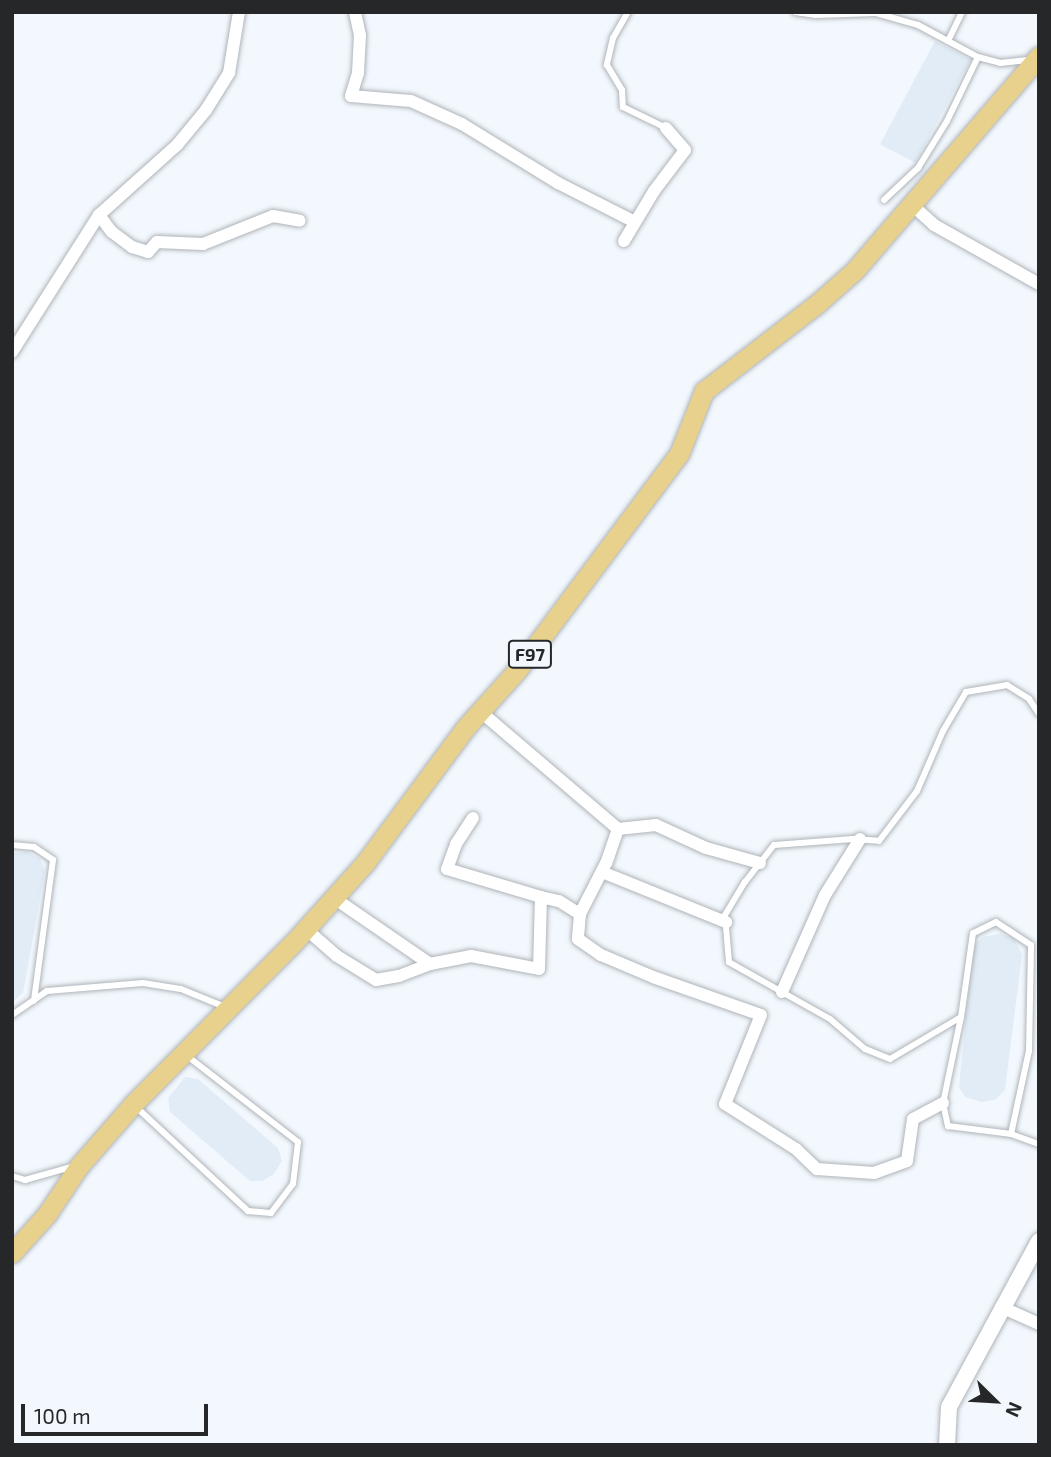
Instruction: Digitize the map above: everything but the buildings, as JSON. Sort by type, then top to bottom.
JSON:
[{"type":"main road","name":"F97","points":[[12,1253],[47,1214],[79,1166],[133,1104],[230,1009],[365,863],[435,767],[519,669],[680,454],[704,391],[818,303],[855,270],[1038,57]]},
{"type":"main road","points":[[947,1445],[950,1407],[1001,1307],[1039,1241]]},
{"type":"street","points":[[12,352],[99,215],[177,145],[206,110],[229,73],[239,12]]},
{"type":"street","points":[[355,12],[360,35],[358,73],[352,96],[411,101],[485,136],[558,183],[635,222]]},
{"type":"street","points":[[624,241],[654,191],[685,150],[666,128]]},
{"type":"street","points":[[911,204],[934,225],[1039,284]]},
{"type":"street","points":[[99,215],[112,232],[132,247],[148,252],[157,242],[203,244],[273,216],[300,220]]},
{"type":"street","points":[[481,712],[618,829],[656,825],[706,848],[760,863]]},
{"type":"street","points":[[473,818],[456,844],[447,869],[559,901],[580,914]]},
{"type":"street","points":[[618,829],[602,872],[580,914],[578,939],[601,955],[761,1015],[725,1104],[796,1149],[817,1169],[874,1173],[907,1161],[913,1119],[943,1103]]},
{"type":"street","points":[[782,992],[825,895],[860,839]]},
{"type":"street","points":[[602,872],[726,922]]},
{"type":"street","points":[[306,929],[337,956],[376,980],[399,976],[430,964],[471,956],[539,969],[541,897]]},
{"type":"street","points":[[334,898],[430,964]]},
{"type":"street","points":[[1001,1307],[1039,1324]]},
{"type":"lane","points":[[628,12],[613,38],[607,65],[622,90],[623,107],[666,128]]},
{"type":"lane","points":[[795,12],[816,15],[876,13],[918,25],[978,57],[1000,63],[1038,57]]},
{"type":"lane","points":[[947,41],[962,12]]},
{"type":"lane","points":[[884,200],[918,168],[947,121],[978,57]]},
{"type":"lane","points":[[961,1017],[890,1059],[865,1049],[830,1019],[729,962],[725,915],[774,845],[860,839],[879,841],[917,791],[943,731],[966,692],[1007,685],[1029,699],[1039,714]]},
{"type":"lane","points":[[12,845],[34,847],[53,860],[34,1001]]},
{"type":"lane","points":[[1011,1134],[1030,1051],[1031,945],[996,922],[973,933],[961,1017],[943,1103],[948,1126],[1011,1134],[1039,1144]]},
{"type":"lane","points":[[12,1016],[47,991],[143,983],[181,989],[230,1009]]},
{"type":"lane","points":[[133,1104],[248,1211],[271,1213],[293,1184],[298,1142],[184,1053]]},
{"type":"lane","points":[[12,1176],[24,1180],[79,1166]]},
{"type":"shaded area","points":[[935,41],[970,60],[915,163],[880,144]]},
{"type":"shaded area","points":[[27,852],[40,859],[45,871],[23,993],[12,1002],[12,853]]},
{"type":"shaded area","points":[[999,934],[1014,938],[1022,955],[1005,1090],[995,1100],[981,1102],[965,1097],[959,1087],[973,946],[983,937]]},
{"type":"shaded area","points":[[185,1077],[198,1079],[278,1148],[282,1161],[274,1174],[262,1181],[250,1181],[170,1112],[168,1098]]}]
